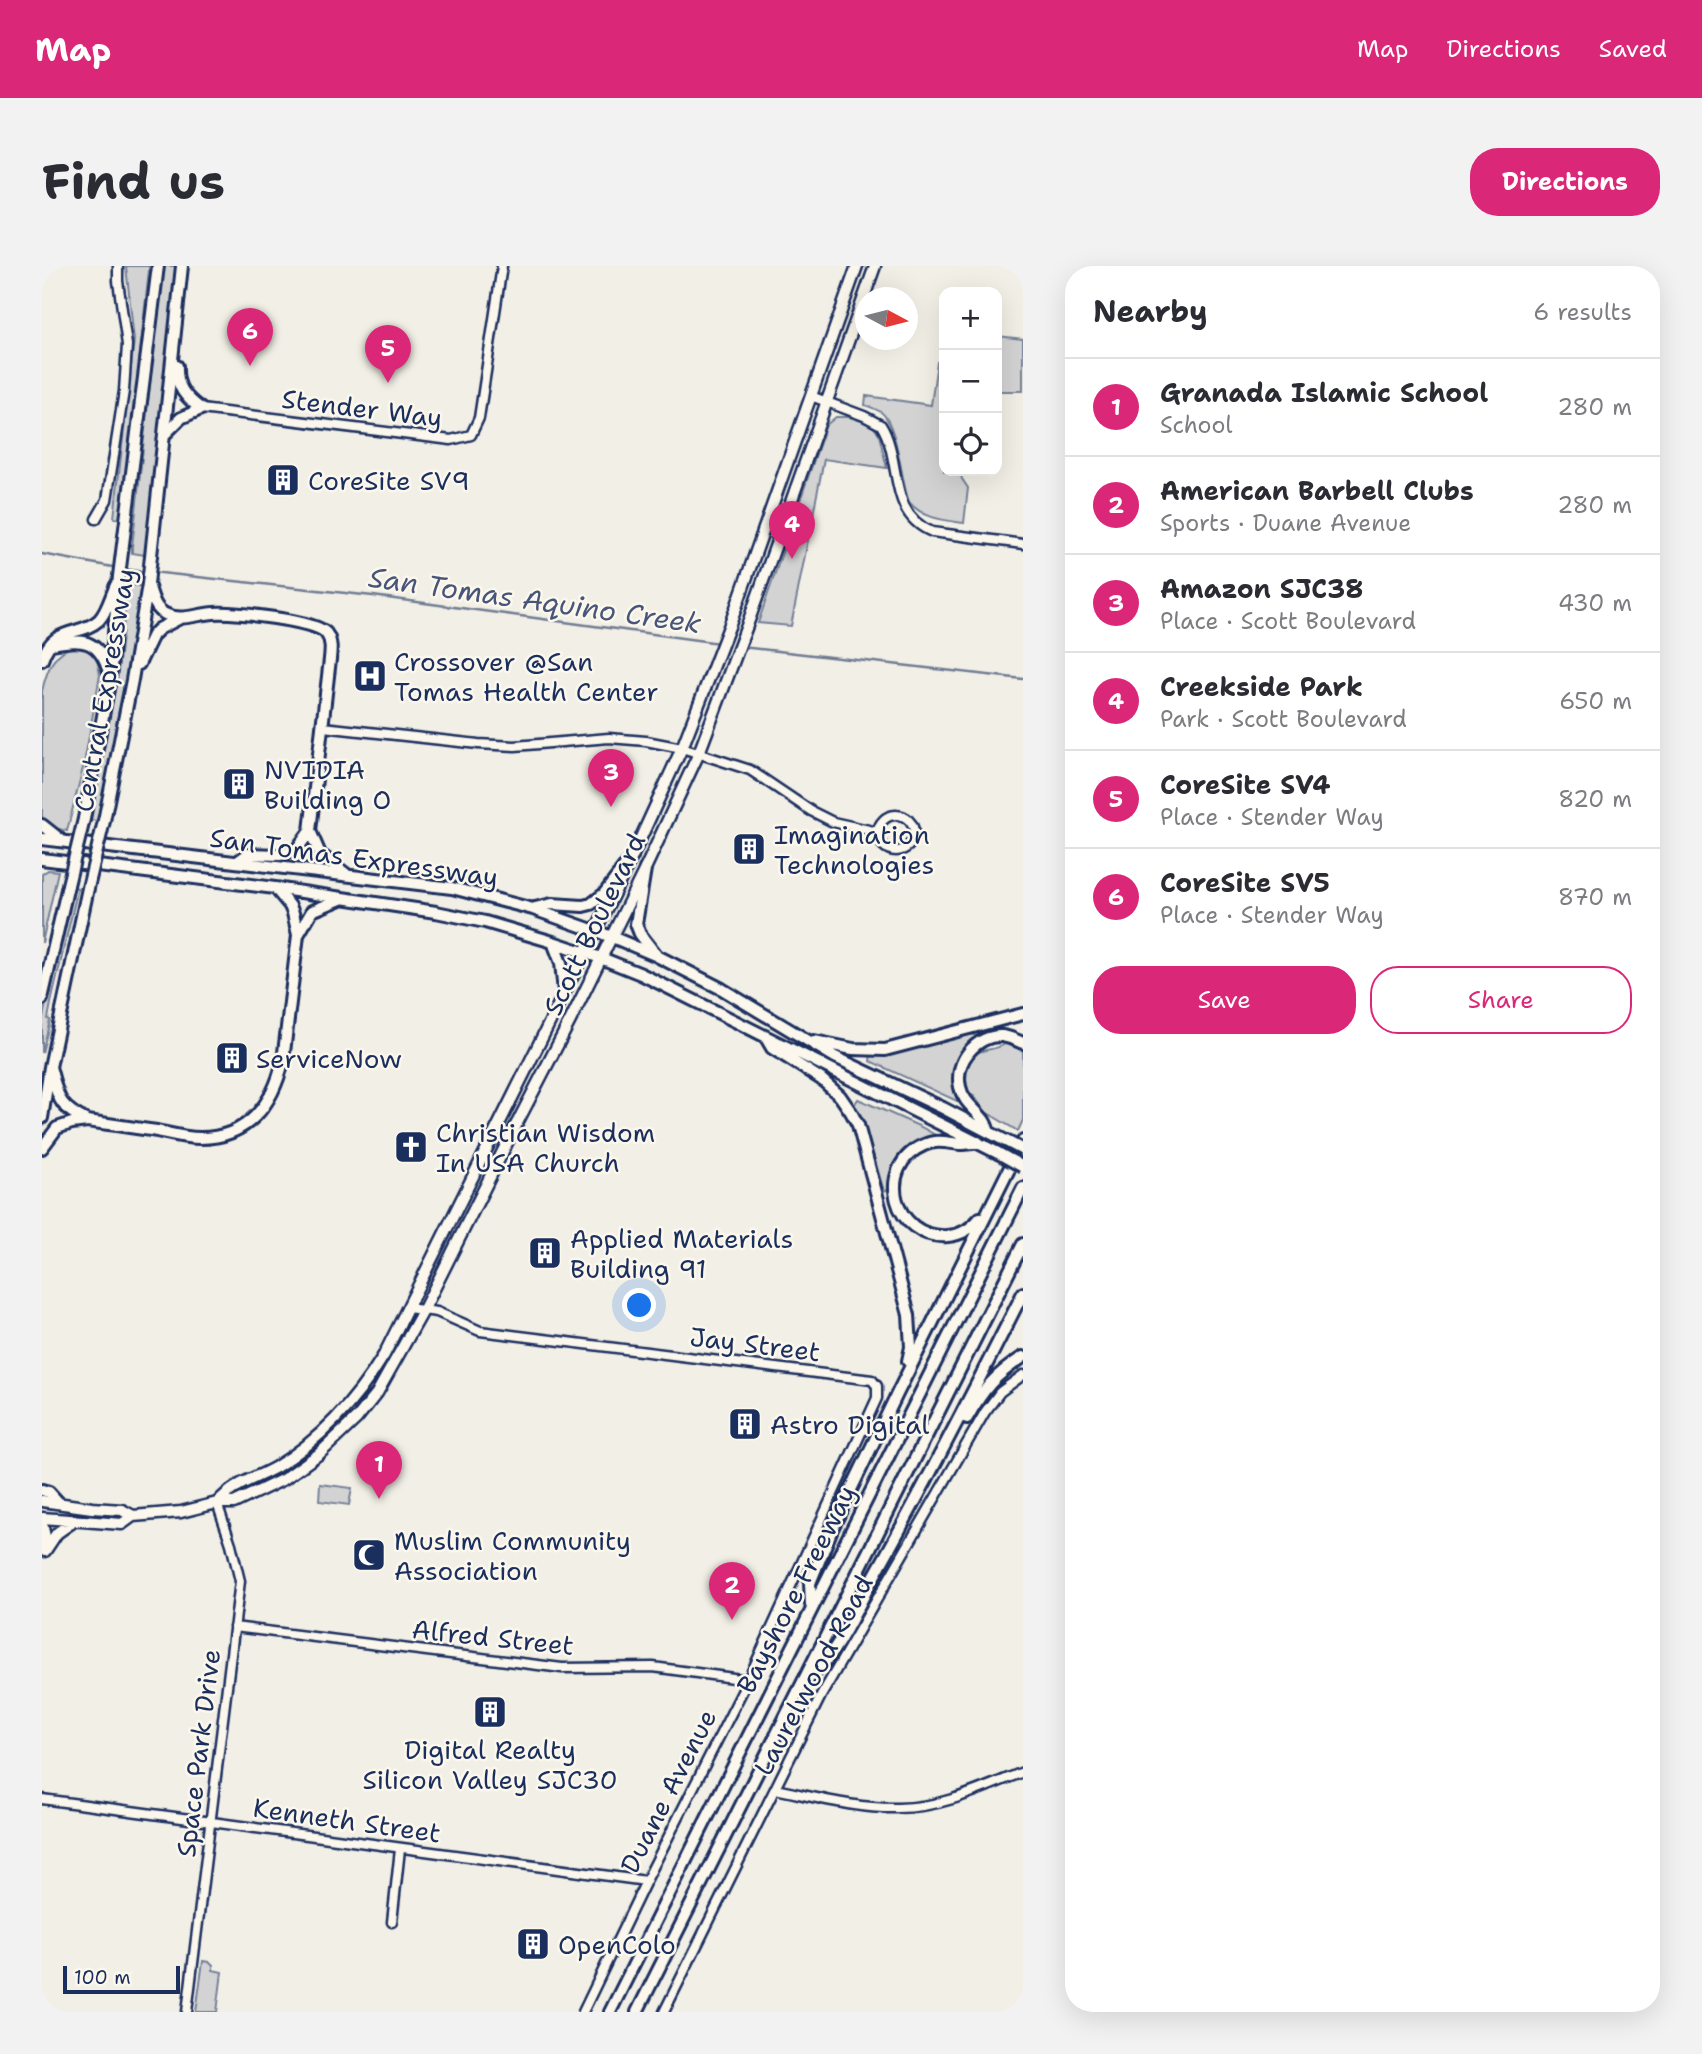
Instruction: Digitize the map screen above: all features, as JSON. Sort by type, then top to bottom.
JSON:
[{"type":"highway","name":"Central Expressway","points":[[42,999],[84,819],[110,677],[119,576],[158,266]]},
{"type":"highway","points":[[163,435],[181,418],[201,409],[181,391],[176,376],[178,293],[183,266]]},
{"type":"highway","name":"Central Expressway","points":[[42,1118],[50,1067],[132,680],[148,584],[178,293]]},
{"type":"highway","points":[[42,660],[61,635],[99,620],[119,576]]},
{"type":"highway","points":[[148,584],[159,609],[180,618]]},
{"type":"highway","points":[[132,680],[153,635],[180,618],[231,613],[303,623],[325,632],[331,648],[310,831],[320,854],[347,875]]},
{"type":"highway","points":[[52,644],[72,640],[90,644],[106,662],[110,677]]},
{"type":"highway","points":[[42,825],[64,841]]},
{"type":"highway","points":[[237,862],[248,854],[280,855],[297,849],[310,831]]},
{"type":"highway","name":"San Tomas Expressway","points":[[42,839],[452,888],[533,909],[657,956],[722,989],[804,1039],[860,1069],[1023,1150]]},
{"type":"highway","points":[[533,909],[552,904],[592,904],[604,894],[632,858]]},
{"type":"highway","name":"San Tomas Expressway","points":[[42,859],[275,888],[436,912],[485,922],[553,942],[641,974],[1023,1167]]},
{"type":"highway","points":[[42,865],[54,860]]},
{"type":"highway","points":[[645,869],[636,924],[640,934],[657,956]]},
{"type":"highway","points":[[42,1148],[57,1128],[72,1122],[88,1121],[197,1138],[226,1135],[251,1121],[266,1104],[278,1081],[298,935],[290,906],[275,888]]},
{"type":"highway","points":[[298,935],[312,911],[342,898]]},
{"type":"highway","points":[[553,942],[561,963],[564,992]]},
{"type":"highway","points":[[804,1039],[853,1049],[886,1050],[1023,1014]]},
{"type":"highway","points":[[765,1036],[772,1048],[813,1073],[840,1096],[858,1125],[912,1331],[907,1366],[897,1394]]},
{"type":"highway","points":[[989,1132],[984,1120],[963,1095],[959,1079],[961,1067],[970,1050],[981,1041],[992,1037],[1012,1038],[1023,1043]]},
{"type":"highway","points":[[50,1067],[60,1102],[73,1114],[88,1121]]},
{"type":"highway","points":[[811,1608],[810,1583],[832,1530],[1023,1141]]},
{"type":"highway","points":[[978,1142],[934,1142],[916,1149],[899,1170],[895,1199],[908,1222],[926,1234],[937,1236],[955,1235],[968,1230],[990,1205]]},
{"type":"highway","name":"Bayshore Freeway","points":[[610,2012],[1023,1188]]},
{"type":"highway","name":"Bayshore Freeway","points":[[637,2012],[1023,1244]]},
{"type":"highway","points":[[804,1682],[821,1668],[924,1488],[1023,1293]]},
{"type":"highway","points":[[924,1488],[936,1474],[981,1393],[998,1374],[1023,1357]]},
{"type":"highway","points":[[42,1490],[58,1502]]},
{"type":"main road","name":"Scott Boulevard","points":[[217,1503],[229,1490],[294,1455],[333,1423],[369,1380],[408,1308],[632,858],[682,748],[732,619],[857,266]]},
{"type":"main road","name":"Scott Boulevard","points":[[42,1518],[121,1524],[133,1516],[170,1513],[217,1503],[234,1503],[284,1479],[319,1454],[342,1434],[384,1383],[612,937],[699,753],[748,624],[875,266]]},
{"type":"main road","name":"Scott Boulevard","points":[[42,1500],[87,1508],[122,1510],[133,1516]]},
{"type":"main road","points":[[43,1553],[57,1533],[74,1521]]},
{"type":"main road","points":[[42,1523],[46,1536],[43,1553]]},
{"type":"street","points":[[96,519],[107,500],[124,391],[127,345],[118,266]]},
{"type":"street","name":"Stender Way","points":[[201,409],[452,440],[471,435],[480,418],[502,266]]},
{"type":"street","points":[[811,397],[875,420],[881,425],[902,501],[908,514],[919,525],[932,532],[1023,544]]},
{"type":"street","points":[[323,727],[515,746],[609,738],[646,741],[682,748],[750,770],[811,811],[833,822],[878,832]]},
{"type":"street","points":[[899,816],[912,825],[914,837],[908,847],[896,852],[885,848],[878,838],[878,832],[883,821],[899,816]]},
{"type":"street","name":"Jay Street","points":[[408,1308],[437,1312],[480,1331],[872,1380],[877,1387],[877,1398]]},
{"type":"street","name":"Laurelwood Road","points":[[664,2012],[821,1696],[985,1412],[1000,1392],[1023,1375]]},
{"type":"street","name":"Duane Avenue","points":[[583,2012],[748,1680],[877,1398]]},
{"type":"street","name":"Space Park Drive","points":[[187,2012],[240,1581],[217,1503]]},
{"type":"street","name":"Alfred Street","points":[[234,1627],[562,1668],[653,1667],[748,1680]]},
{"type":"street","points":[[775,1789],[871,1807],[901,1808],[931,1805],[959,1798],[1023,1772]]},
{"type":"street","name":"Kenneth Street","points":[[42,1799],[646,1881]]},
{"type":"street","points":[[392,1922],[400,1849]]},
{"type":"shaded area","points":[[126,266],[149,266],[149,270],[122,519],[114,518],[134,340]]},
{"type":"shaded area","points":[[163,266],[177,266],[145,555],[132,553],[132,547]]},
{"type":"shaded area","points":[[1002,337],[1023,339],[1023,391],[1002,391]]},
{"type":"shaded area","points":[[939,362],[939,476],[961,476],[968,488],[964,523],[927,515],[909,502],[887,419],[881,412],[865,405],[866,396],[931,405]]},
{"type":"shaded area","points":[[836,417],[849,417],[872,424],[879,435],[887,468],[824,459],[791,626],[758,623],[826,425]]},
{"type":"shaded area","points":[[128,585],[141,586],[133,642],[101,810],[98,821],[89,820],[117,679]]},
{"type":"shaded area","points":[[78,645],[88,649],[97,658],[100,675],[84,764],[67,831],[42,820],[42,691],[46,675],[57,656]]},
{"type":"shaded area","points":[[48,870],[58,871],[42,943],[42,874]]},
{"type":"shaded area","points":[[73,887],[78,888],[42,1053],[42,1021]]},
{"type":"shaded area","points":[[971,1031],[976,1037],[963,1050],[954,1066],[953,1085],[959,1102],[870,1061],[871,1054]]},
{"type":"shaded area","points":[[1005,1044],[1023,1052],[1023,1120],[1018,1131],[986,1112],[973,1095],[970,1096],[967,1085],[966,1073],[972,1057]]},
{"type":"shaded area","points":[[858,1099],[939,1137],[895,1166],[890,1189],[884,1191],[868,1137],[854,1105]]},
{"type":"shaded area","points":[[320,1484],[352,1488],[349,1505],[319,1501]]},
{"type":"shaded area","points":[[203,1961],[210,1962],[213,1970],[222,1972],[217,2012],[196,2012]]},
{"type":"waterway","name":"San Tomas Aquino Creek","points":[[42,554],[118,568]]},
{"type":"waterway","name":"San Tomas Aquino Creek","points":[[124,569],[146,572]]},
{"type":"waterway","name":"San Tomas Aquino Creek","points":[[152,572],[373,596],[719,643]]},
{"type":"waterway","name":"San Tomas Aquino Creek","points":[[742,647],[1023,679]]},
{"type":"place","name":"CoreSite SV5","points":[[250,366]]},
{"type":"place","name":"CoreSite SV4","points":[[388,383]]},
{"type":"place","name":"CoreSite SV9","points":[[283,480]]},
{"type":"place","name":"Creekside Park","points":[[792,559]]},
{"type":"place","name":"Crossover @San Tomas Health Center","points":[[370,676]]},
{"type":"place","name":"NVIDIA Building O","points":[[239,784]]},
{"type":"place","name":"Amazon SJC38","points":[[611,807]]},
{"type":"place","name":"Imagination Technologies","points":[[749,849]]},
{"type":"place","name":"ServiceNow","points":[[232,1058]]},
{"type":"place","name":"Christian Wisdom In USA Church","points":[[411,1147]]},
{"type":"place","name":"Applied Materials Building 91","points":[[545,1253]]},
{"type":"place","name":"Astro Digital","points":[[745,1424]]},
{"type":"place","name":"Granada Islamic School","points":[[379,1499]]},
{"type":"place","name":"Muslim Community Association","points":[[369,1555]]},
{"type":"place","name":"American Barbell Clubs","points":[[732,1620]]},
{"type":"place","name":"Digital Realty Silicon Valley SJC30","points":[[490,1712]]},
{"type":"place","name":"OpenColo","points":[[533,1944]]}]
